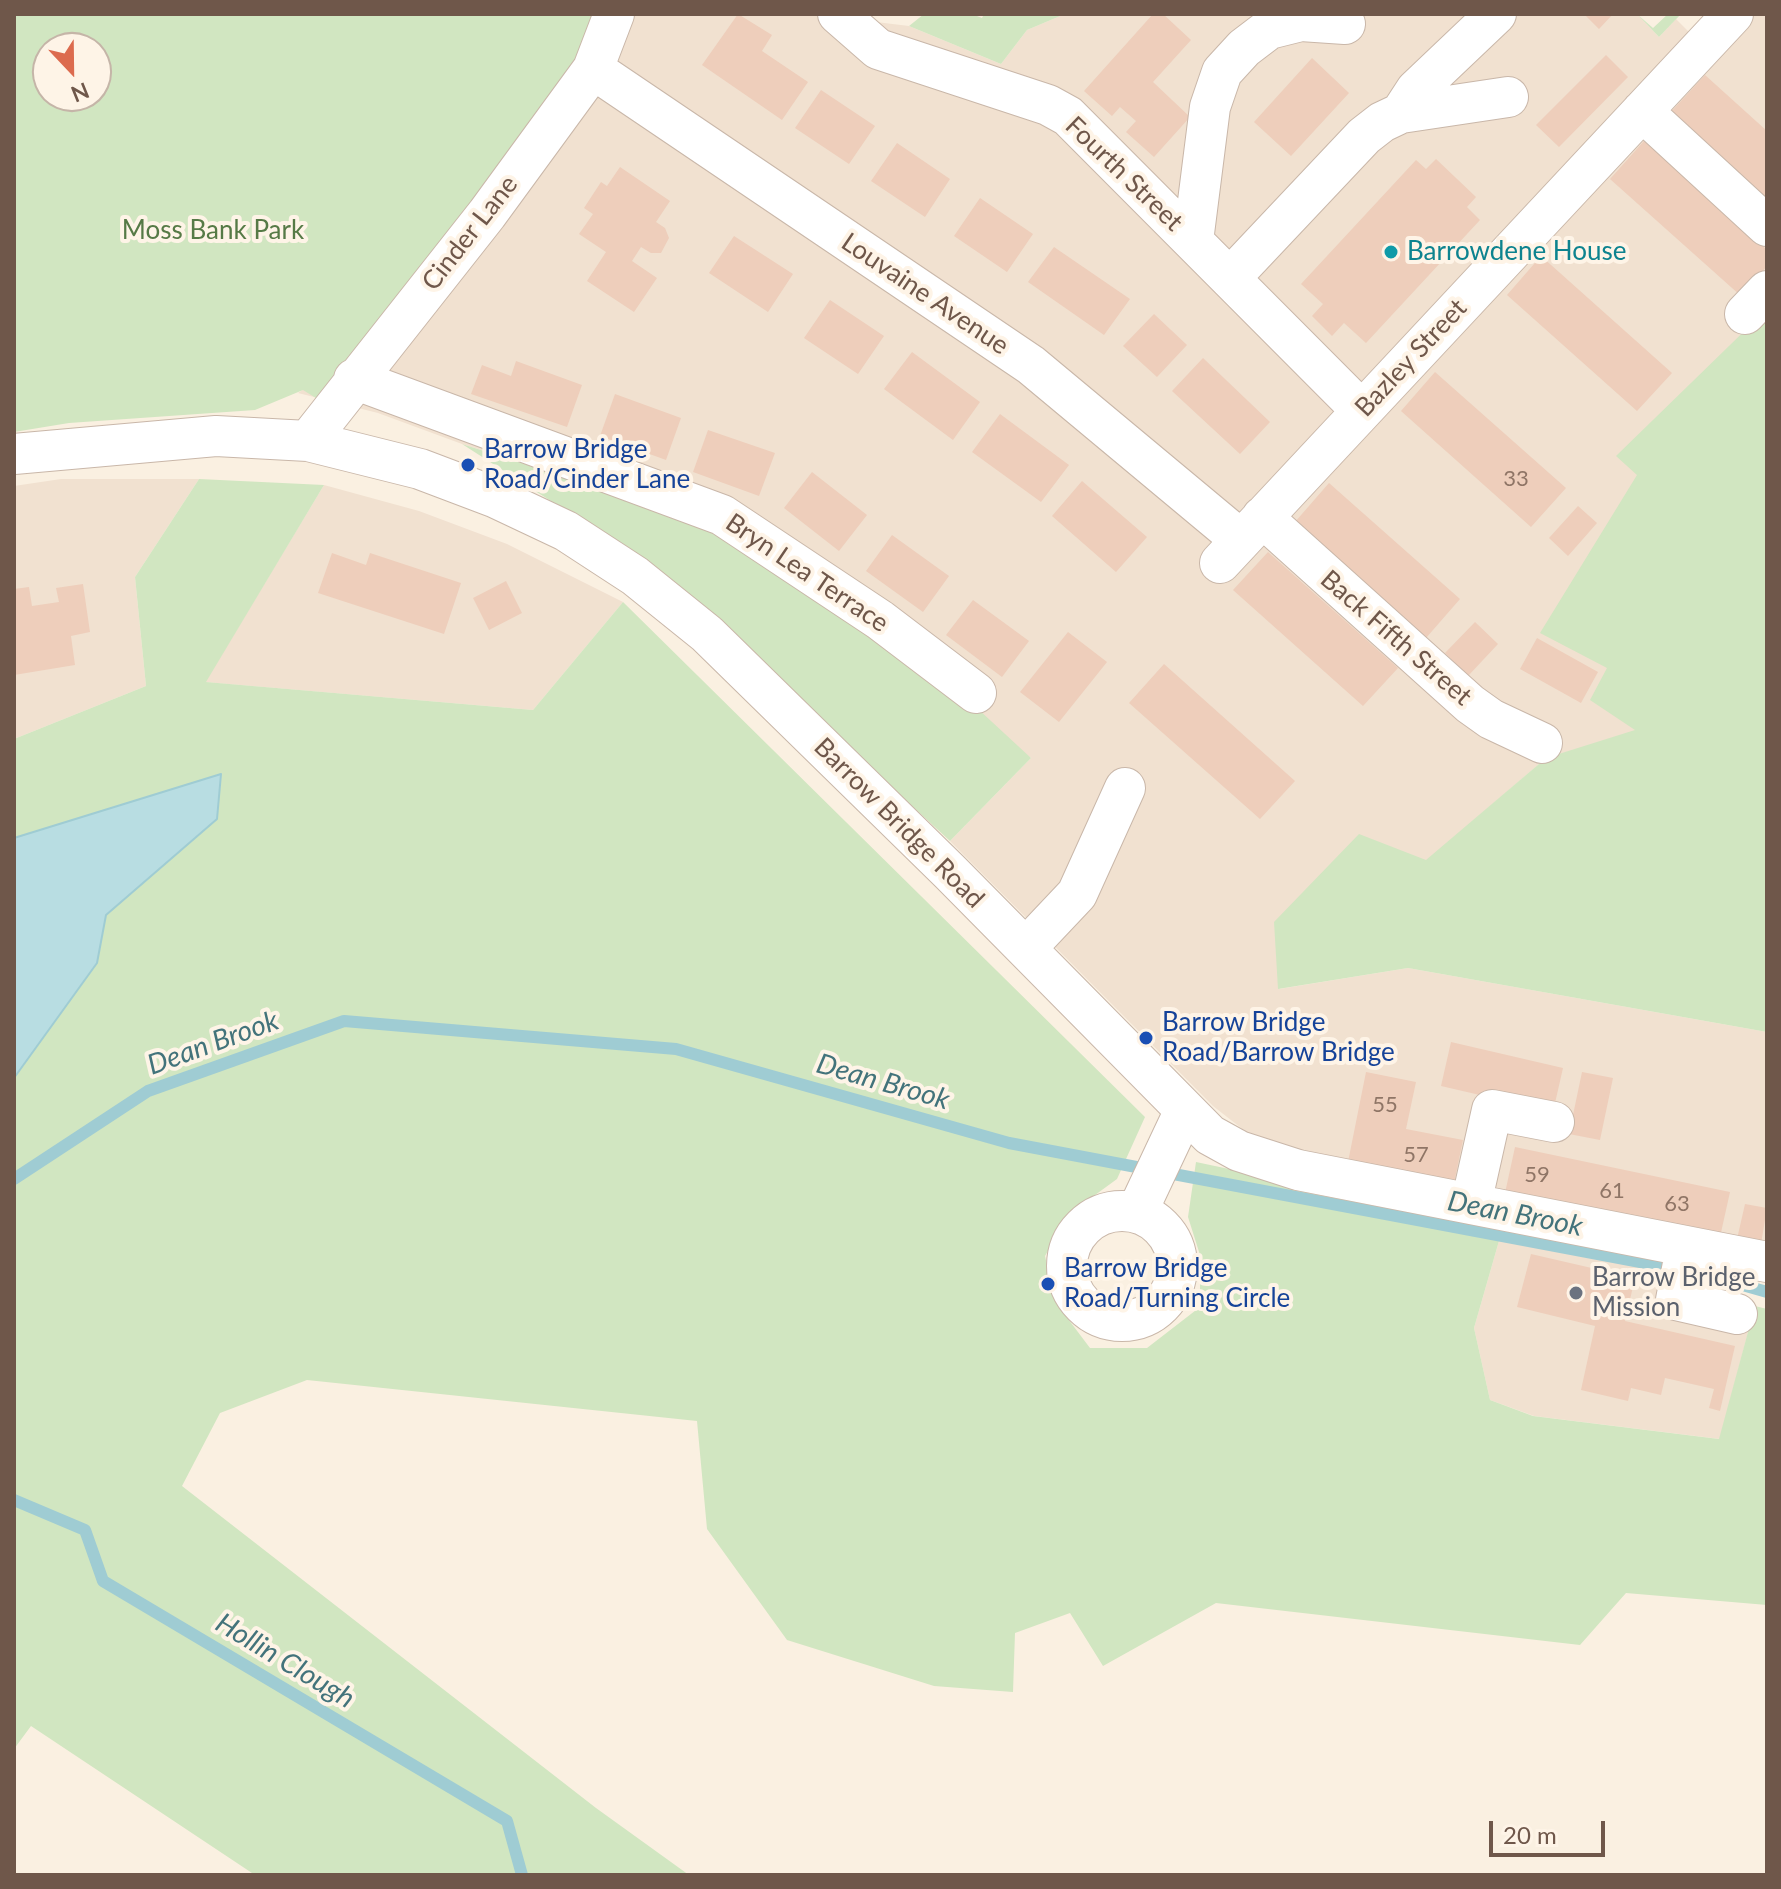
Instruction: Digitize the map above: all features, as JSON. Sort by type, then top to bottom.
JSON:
[{"type":"street","name":"Cinder Lane","points":[[308,441],[487,214],[593,69],[614,14]]},
{"type":"street","name":"Fourth Street","points":[[838,14],[878,49],[1048,105],[1068,116],[1362,411]]},
{"type":"street","points":[[1401,113],[1416,90],[1496,14]]},
{"type":"street","name":"Bazley Street","points":[[1241,540],[1733,14]]},
{"type":"street","points":[[1193,241],[1210,107],[1222,72],[1244,48],[1269,29],[1301,21],[1345,24]]},
{"type":"street","name":"Louvaine Avenue","points":[[593,69],[1031,365],[1241,540]]},
{"type":"street","points":[[1230,278],[1364,136],[1401,113],[1508,97]]},
{"type":"street","points":[[1642,111],[1767,226]]},
{"type":"street","name":"Bryn Lea Terrace","points":[[354,379],[722,515],[880,620],[976,693]]},
{"type":"street","name":"Barrow Bridge Road","points":[[14,454],[216,436],[308,441],[420,469],[494,497],[566,531],[635,576],[707,634],[1026,948],[1179,1123],[1239,1151],[1298,1170],[1767,1262]]},
{"type":"street","name":"Back Fifth Street","points":[[1241,540],[1491,719],[1542,743]]},
{"type":"street","points":[[1026,948],[1077,894],[1125,788]]},
{"type":"street","points":[[1471,1204],[1492,1110],[1554,1122]]},
{"type":"street","points":[[1144,1199],[1179,1123]]},
{"type":"street","points":[[1686,1248],[1676,1300],[1737,1314]]},
{"type":"shaded area","points":[[597,14],[863,14],[868,21],[909,26],[1001,64],[1027,30],[1065,14],[1464,14],[1492,40],[1515,14],[1637,14],[1659,37],[1676,19],[1691,34],[1713,14],[1767,14],[1767,842],[1546,758],[1279,989],[1408,968],[1767,1032],[1767,1254],[1275,1147],[1245,1131],[1213,1106],[950,841],[1031,758],[638,500],[462,444],[378,413],[298,393],[333,369]]},
{"type":"shaded area","points":[[61,479],[199,479],[135,577],[146,686],[14,739],[14,486]]},
{"type":"shaded area","points":[[324,485],[419,511],[507,544],[623,602],[533,710],[205,682]]},
{"type":"shaded area","points":[[1503,1227],[1691,1263],[1686,1292],[1755,1306],[1720,1439],[1534,1416],[1490,1400],[1474,1328]]},
{"type":"green space","name":"Moss Bank Park","points":[[14,14],[610,14],[332,408],[303,390],[255,410],[69,423],[14,432]]},
{"type":"green space","points":[[924,14],[972,14],[982,18],[984,14],[1065,14],[1027,30],[1001,64],[909,26]]},
{"type":"green space","points":[[1637,14],[1653,28],[1668,14],[1681,14],[1659,37]]},
{"type":"green space","points":[[1767,309],[1767,1032],[1408,968],[1278,989],[1274,922],[1359,834],[1426,860],[1546,758],[1635,730],[1590,700],[1607,668],[1540,633],[1637,475],[1616,456]]},
{"type":"green space","points":[[462,444],[638,500],[773,561],[978,709],[1031,758],[950,841],[652,566]]},
{"type":"green space","points":[[199,479],[324,485],[206,682],[533,710],[623,602],[1145,1117],[1117,1179],[1069,1214],[1045,1256],[1056,1303],[1090,1348],[1147,1348],[1200,1307],[1200,1255],[1188,1217],[1196,1162],[1503,1227],[1474,1328],[1490,1400],[1533,1416],[1719,1439],[1755,1306],[1767,1309],[1767,1605],[1626,1593],[1580,1645],[1216,1603],[1103,1666],[1070,1613],[1015,1633],[1013,1692],[934,1686],[787,1640],[707,1529],[697,1421],[307,1380],[220,1413],[182,1486],[596,1808],[689,1875],[255,1875],[31,1726],[14,1749],[14,1078],[97,963],[106,915],[217,819],[221,774],[14,838],[14,739],[146,686],[135,577]]},
{"type":"water","points":[[221,774],[217,819],[106,915],[97,963],[14,1078],[14,838]]},
{"type":"building","points":[[738,14],[772,35],[762,51],[808,82],[782,120],[702,65]]},
{"type":"building","points":[[1153,14],[1163,14],[1191,40],[1153,82],[1190,117],[1154,157],[1126,132],[1136,121],[1120,107],[1112,116],[1084,91]]},
{"type":"building","points":[[1584,14],[1613,14],[1599,29]]},
{"type":"building","points":[[1606,55],[1628,77],[1559,147],[1536,125]]},
{"type":"building","points":[[1312,58],[1349,93],[1291,156],[1254,122]]},
{"type":"building","points":[[1705,75],[1767,131],[1767,200],[1670,113]]},
{"type":"building","points":[[821,90],[875,126],[849,164],[795,128]]},
{"type":"building","points":[[1644,141],[1767,250],[1767,266],[1741,296],[1610,179]]},
{"type":"building","points":[[897,143],[950,179],[925,217],[871,181]]},
{"type":"building","name":"Barrowdene House","points":[[1436,159],[1476,197],[1467,207],[1480,220],[1366,343],[1344,323],[1332,336],[1312,316],[1323,304],[1301,284],[1416,160],[1426,169]]},
{"type":"building","points":[[620,167],[670,201],[656,222],[665,228],[669,238],[661,253],[651,253],[641,247],[632,261],[657,278],[634,312],[587,281],[606,252],[579,234],[593,214],[584,208],[601,182],[607,186]]},
{"type":"building","points":[[980,198],[1033,234],[1007,272],[954,236]]},
{"type":"building","points":[[734,236],[793,274],[768,312],[709,273]]},
{"type":"building","points":[[1054,247],[1130,299],[1104,335],[1028,282]]},
{"type":"building","points":[[1541,256],[1672,373],[1637,411],[1507,295]]},
{"type":"building","points":[[830,300],[884,336],[858,374],[804,338]]},
{"type":"building","points":[[1154,314],[1187,345],[1157,377],[1123,346]]},
{"type":"building","points":[[912,352],[980,402],[953,440],[884,389]]},
{"type":"building","points":[[1203,358],[1270,422],[1240,454],[1172,391]]},
{"type":"building","points":[[516,361],[582,385],[567,427],[471,394],[482,365],[511,376]]},
{"type":"building","points":[[1435,372],[1566,488],[1531,527],[1401,411]]},
{"type":"building","points":[[615,394],[681,418],[666,460],[600,436]]},
{"type":"building","points":[[1000,414],[1069,465],[1041,502],[972,452]]},
{"type":"building","points":[[708,430],[775,453],[759,496],[693,472]]},
{"type":"building","points":[[812,472],[867,515],[839,551],[784,508]]},
{"type":"building","points":[[1082,481],[1147,537],[1116,572],[1052,516]]},
{"type":"building","points":[[1329,483],[1460,599],[1426,638],[1295,522]]},
{"type":"building","points":[[1578,506],[1597,523],[1568,556],[1549,538]]},
{"type":"building","points":[[892,535],[949,576],[923,612],[866,571]]},
{"type":"building","points":[[1268,552],[1398,668],[1363,706],[1233,590]]},
{"type":"building","points":[[332,553],[366,565],[370,553],[461,583],[444,634],[318,593]]},
{"type":"building","points":[[506,581],[522,613],[489,630],[473,598]]},
{"type":"building","points":[[83,584],[90,632],[71,636],[75,665],[14,675],[14,589],[29,587],[32,606],[59,602],[56,588]]},
{"type":"building","points":[[973,600],[1029,641],[1002,677],[946,635]]},
{"type":"building","points":[[1475,622],[1498,644],[1468,676],[1445,653]]},
{"type":"building","points":[[1068,632],[1107,662],[1059,722],[1020,692]]},
{"type":"building","points":[[1537,638],[1598,672],[1581,703],[1520,669]]},
{"type":"building","points":[[1164,664],[1295,781],[1260,819],[1129,703]]},
{"type":"building","points":[[1451,1042],[1563,1068],[1553,1112],[1441,1086]]},
{"type":"building","points":[[1366,1072],[1416,1082],[1406,1129],[1463,1140],[1454,1183],[1348,1162]]},
{"type":"building","points":[[1582,1072],[1613,1078],[1600,1140],[1569,1134]]},
{"type":"building","points":[[1515,1147],[1730,1192],[1720,1237],[1505,1193]]},
{"type":"building","points":[[1745,1204],[1767,1208],[1761,1244],[1737,1239]]},
{"type":"building","points":[[1531,1254],[1635,1278],[1625,1321],[1735,1346],[1720,1411],[1709,1408],[1714,1389],[1665,1378],[1661,1395],[1631,1388],[1628,1401],[1581,1390],[1595,1326],[1517,1307]]},
{"type":"waterway","name":"Dean Brook","points":[[14,1179],[148,1091],[344,1021],[676,1049],[1009,1143],[1704,1274],[1767,1292]]},
{"type":"waterway","name":"Hollin Clough","points":[[14,1500],[85,1530],[103,1581],[507,1821],[522,1875]]},
{"type":"place","name":"Barrowdene House","points":[[1391,252]]},
{"type":"place","name":"Barrow Bridge Road/Cinder Lane","points":[[468,465]]},
{"type":"place","name":"Barrow Bridge Road/Barrow Bridge","points":[[1146,1038]]},
{"type":"place","name":"Barrow Bridge Road/Turning Circle","points":[[1048,1284]]},
{"type":"place","name":"Barrow Bridge Mission","points":[[1576,1293]]}]
